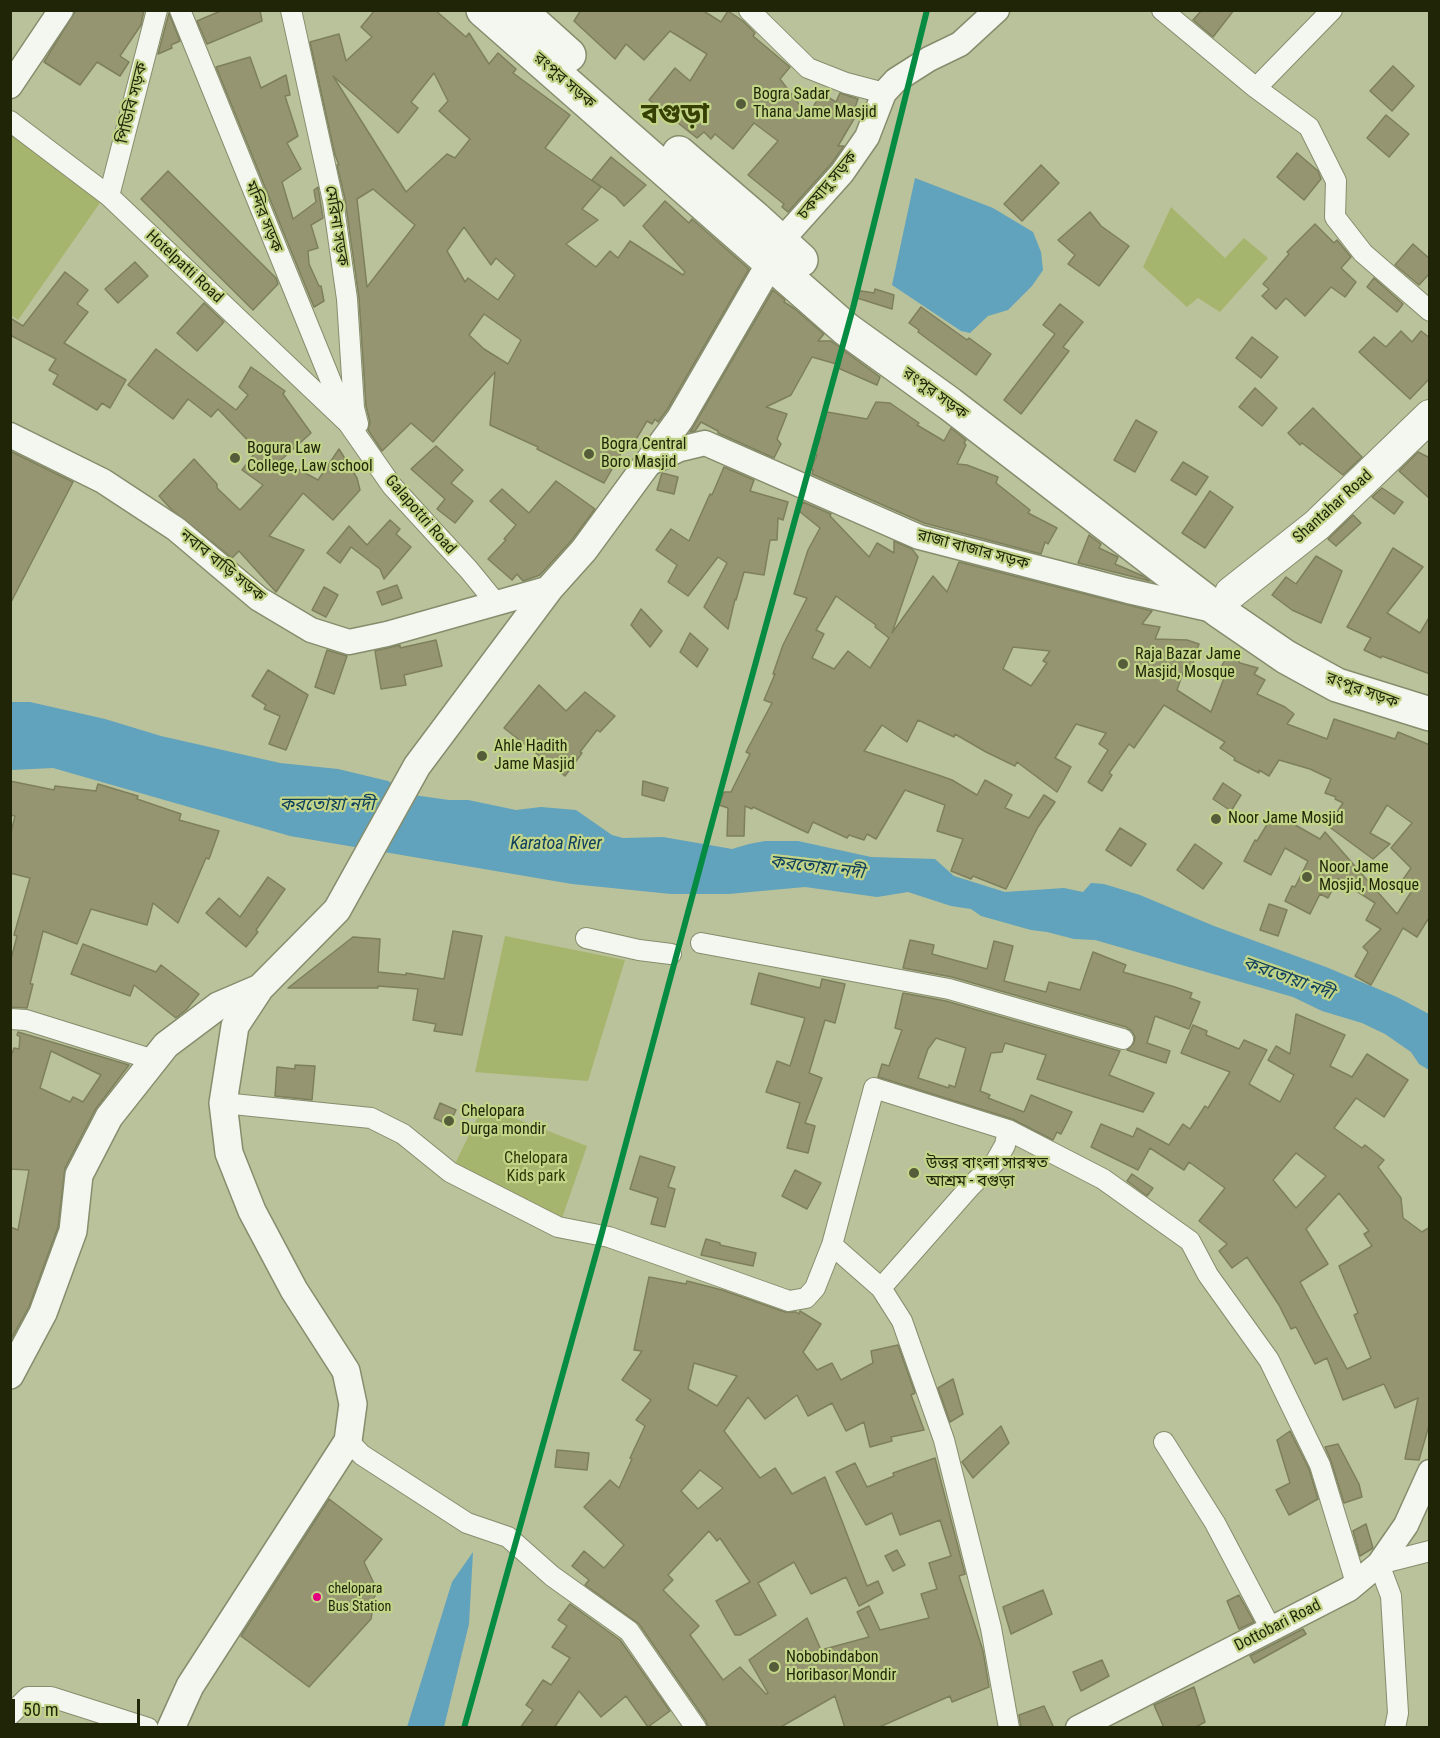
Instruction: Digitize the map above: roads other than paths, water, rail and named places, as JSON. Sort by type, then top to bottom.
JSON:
[{"type":"highway","name":"রংপুর সড়ক","points":[[483,10],[776,252],[853,308],[1225,602],[1286,657],[1337,686],[1430,714]]},
{"type":"highway","name":"রংপুর সড়ক","points":[[519,10],[776,252]]},
{"type":"highway","name":"রংপুর সড়ক","points":[[1225,602],[1363,674],[1430,694]]},
{"type":"main road","points":[[171,1728],[190,1686],[348,1441],[352,1404],[346,1371],[294,1290],[252,1211],[229,1153],[223,1103],[235,1026],[260,988],[337,910],[417,766],[550,588],[584,550],[689,404],[776,252]]},
{"type":"main road","name":"Shantahar Road","points":[[1225,602],[1317,525],[1430,416]]},
{"type":"main road","points":[[10,1375],[43,1313],[73,1231],[79,1175],[109,1117],[166,1045],[218,1006],[260,988]]},
{"type":"street","points":[[10,59],[43,10]]},
{"type":"street","points":[[10,86],[61,10]]},
{"type":"street","name":"পিডিবি সড়ক","points":[[109,196],[157,10]]},
{"type":"street","name":"মন্দির সড়ক","points":[[180,10],[348,423]]},
{"type":"street","name":"মেরিনা সড়ক","points":[[291,10],[333,201],[347,299],[354,408],[364,445]]},
{"type":"street","points":[[749,10],[807,68],[846,83],[884,93]]},
{"type":"street","points":[[1162,10],[1256,88],[1309,127],[1336,181],[1335,218],[1364,253],[1430,310]]},
{"type":"street","points":[[1256,88],[1332,10]]},
{"type":"street","name":"চকযাদু সড়ক","points":[[776,252],[855,155],[867,137],[884,93],[896,80],[960,44],[994,13]]},
{"type":"street","name":"Hotelpatti Road","points":[[10,121],[109,196],[348,423]]},
{"type":"street","points":[[646,465],[680,449],[705,443],[692,421],[689,404]]},
{"type":"street","name":"Galapottri Road","points":[[348,423],[392,486],[496,603]]},
{"type":"street","name":"নবাব বাড়ি সড়ক","points":[[10,435],[112,487],[176,529],[259,599],[311,630],[349,642],[387,634],[550,588]]},
{"type":"street","name":"রাজা বাজার সড়ক","points":[[705,443],[919,537],[1128,591],[1225,602]]},
{"type":"street","points":[[586,938],[639,950],[671,954]]},
{"type":"street","points":[[701,944],[948,989],[1123,1039]]},
{"type":"street","points":[[10,1019],[26,1020],[154,1060]]},
{"type":"street","points":[[223,1103],[371,1118],[403,1134],[450,1172],[558,1227],[609,1237],[789,1301],[806,1298],[815,1288],[832,1245],[874,1088],[1008,1130],[1103,1179],[1190,1241],[1208,1275],[1269,1360],[1320,1465],[1356,1583]]},
{"type":"street","points":[[881,1288],[974,1182],[996,1161],[1005,1145],[1008,1130]]},
{"type":"street","points":[[832,1245],[881,1288],[902,1322],[944,1440],[991,1628],[1009,1728]]},
{"type":"street","points":[[348,1441],[362,1455],[467,1523],[508,1537],[552,1576],[629,1631],[696,1728]]},
{"type":"street","points":[[1164,1442],[1215,1523],[1271,1629]]},
{"type":"street","name":"Dottobari Road","points":[[1078,1728],[1349,1589],[1379,1564],[1406,1525],[1430,1472]]},
{"type":"street","points":[[1395,1728],[1398,1713],[1391,1596],[1379,1564],[1430,1551]]},
{"type":"street","points":[[10,1715],[28,1697],[51,1696],[148,1728]]},
{"type":"water","points":[[915,178],[993,208],[1033,232],[1041,252],[1043,270],[1032,286],[1008,310],[988,316],[970,333],[961,331],[892,285]]},
{"type":"water","points":[[11,702],[30,702],[105,719],[161,736],[280,763],[338,769],[388,781],[413,795],[468,800],[516,810],[541,807],[576,810],[612,835],[623,838],[663,837],[732,849],[765,841],[798,841],[871,857],[935,859],[954,876],[1005,892],[1064,888],[1083,892],[1091,883],[1104,884],[1140,895],[1214,926],[1326,967],[1397,997],[1429,1014],[1429,1070],[1419,1064],[1411,1052],[1385,1034],[1362,1023],[1322,1011],[1293,997],[1095,940],[1074,939],[1031,930],[981,916],[971,909],[951,906],[908,892],[877,897],[805,887],[729,894],[671,894],[572,884],[290,836],[53,768],[11,770]]},
{"type":"water","points":[[473,1552],[469,1624],[444,1727],[407,1727],[452,1582]]},
{"type":"place","name":"Bogra Sadar Thana Jame Masjid","points":[[741,104]]},
{"type":"place","name":"Bogra Central Boro Masjid","points":[[589,454]]},
{"type":"place","name":"Bogura Law College, Law school","points":[[235,458]]},
{"type":"place","name":"Raja Bazar Jame Masjid, Mosque","points":[[1123,664]]},
{"type":"place","name":"Ahle Hadith Jame Masjid","points":[[482,756]]},
{"type":"place","name":"Noor Jame Mosjid","points":[[1216,819]]},
{"type":"place","name":"Noor Jame Mosjid, Mosque","points":[[1307,877]]},
{"type":"place","name":"Chelopara Durga mondir","points":[[449,1121]]},
{"type":"place","name":"উত্তর বাংলা সারস্বত আশ্রম - বগুড়া","points":[[914,1173]]},
{"type":"place","name":"chelopara Bus Station","points":[[317,1597]]},
{"type":"place","name":"Nobobindabon Horibasor Mondir","points":[[774,1667]]},
{"type":"district","name":"বগুড়া","points":[[675,116]]},
{"type":"water label","name":"করতোয়া নদী","points":[[327,805]]},
{"type":"water label","name":"Karatoa River","points":[[556,844]]},
{"type":"water label","name":"করতোয়া নদী","points":[[817,868]]},
{"type":"water label","name":"করতোয়া নদী","points":[[1288,979]]},
{"type":"park label","name":"Chelopara Kids park","points":[[536,1168]]}]
